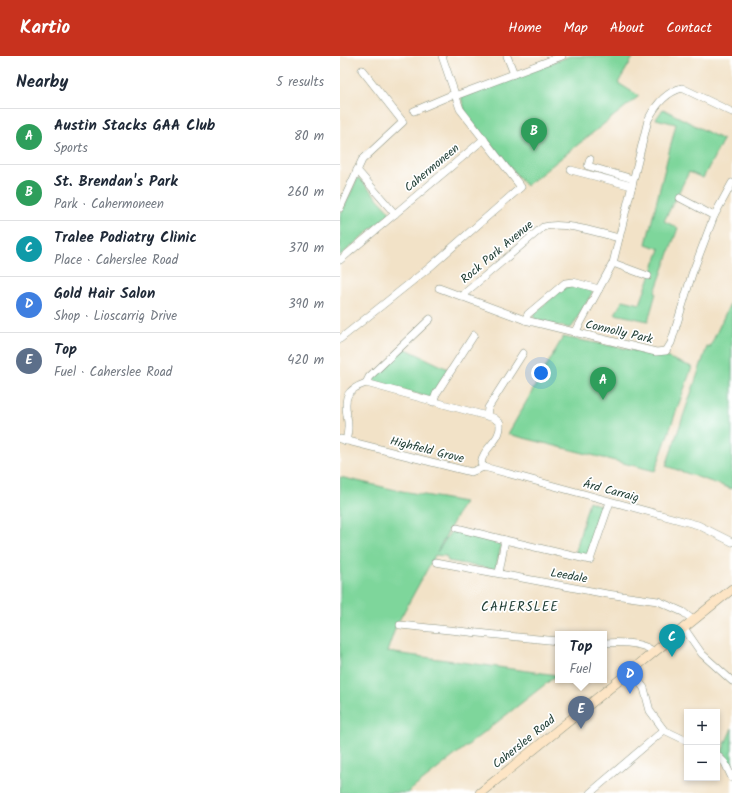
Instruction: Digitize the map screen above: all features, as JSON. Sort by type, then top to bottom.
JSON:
[{"type":"main road","name":"Caherslee Road","points":[[480,793],[732,589]]},
{"type":"street","points":[[340,339],[430,267],[521,187],[484,139],[468,121],[454,95],[442,56]]},
{"type":"street","points":[[507,56],[514,74]]},
{"type":"street","points":[[414,111],[562,56]]},
{"type":"street","points":[[340,208],[362,160],[403,122],[362,70]]},
{"type":"street","name":"Connolly Park","points":[[732,112],[682,88],[676,89],[654,108],[648,120],[614,263],[575,333],[656,352],[666,351],[671,343],[692,274],[714,216],[732,183]]},
{"type":"street","name":"Cahermoneen","points":[[340,260],[484,139]]},
{"type":"street","points":[[590,159],[588,166],[632,183]]},
{"type":"street","points":[[357,170],[395,214]]},
{"type":"street","points":[[571,170],[632,183]]},
{"type":"street","points":[[680,198],[714,216]]},
{"type":"street","name":"Rock Park Avenue","points":[[462,297],[543,227],[577,228],[619,238]]},
{"type":"street","points":[[614,263],[648,276]]},
{"type":"street","points":[[525,320],[528,314],[565,283],[573,282],[599,289]]},
{"type":"street","name":"Rock Park Avenue","points":[[439,288],[525,320],[575,333]]},
{"type":"street","name":"Highfield Grove","points":[[366,384],[369,377],[430,319]]},
{"type":"street","points":[[433,402],[436,394],[474,334]]},
{"type":"street","points":[[487,416],[488,408],[523,353]]},
{"type":"street","name":"Highfield Grove","points":[[366,384],[433,402],[487,416],[500,424],[501,430],[496,441],[484,453],[481,462],[484,467],[471,472],[343,440],[348,424],[345,403],[351,390],[366,384]]},
{"type":"street","name":"Árd Carraig","points":[[484,467],[702,526],[732,541]]},
{"type":"street","points":[[457,528],[590,560],[610,502]]},
{"type":"street","points":[[499,573],[505,540]]},
{"type":"street","name":"Leedale","points":[[436,562],[607,594],[658,601],[683,612],[693,620]]},
{"type":"street","points":[[400,625],[555,641]]},
{"type":"street","points":[[684,628],[702,654],[732,681]]},
{"type":"street","points":[[607,643],[646,647],[654,652]]},
{"type":"street","points":[[631,671],[644,688],[650,711],[664,730],[684,740]]},
{"type":"street","points":[[590,793],[664,730]]},
{"type":"street","points":[[720,758],[732,778]]},
{"type":"green space","points":[[570,56],[634,56],[618,83],[639,96],[526,186],[466,115],[461,97]]},
{"type":"green space","points":[[663,109],[723,140],[703,178],[689,172],[664,221],[678,228],[655,292],[656,293],[648,321],[615,314],[623,300],[640,304],[660,249],[646,244],[676,124],[656,119]]},
{"type":"green space","points":[[358,177],[389,211],[389,214],[340,256],[340,216]]},
{"type":"green space","points":[[573,285],[592,290],[592,293],[572,327],[569,328],[535,320],[533,314],[563,288]]},
{"type":"green space","points":[[732,299],[732,489],[666,466],[707,347],[711,348],[710,347]]},
{"type":"green space","points":[[563,337],[661,355],[692,367],[655,471],[508,434]]},
{"type":"green space","points":[[404,348],[448,369],[431,398],[372,381],[371,379]]},
{"type":"green space","points":[[340,477],[396,490],[464,502],[437,552],[452,530],[498,542],[501,546],[496,567],[493,569],[448,561],[446,556],[435,555],[396,626],[387,652],[555,675],[555,677],[407,793],[340,793]]},
{"type":"green space","points":[[589,501],[601,506],[602,510],[587,556],[575,554]]},
{"type":"green space","points":[[732,728],[732,767],[722,751]]},
{"type":"place","name":"St. Brendan's Park","points":[[534,151]]},
{"type":"place","name":"Austin Stacks GAA Club","points":[[603,400]]},
{"type":"place","name":"Tralee Podiatry Clinic","points":[[672,657]]},
{"type":"place","name":"Gold Hair Salon","points":[[630,694]]},
{"type":"place","name":"Top","points":[[581,729]]},
{"type":"district","name":"CAHERSLEE","points":[[520,607]]}]
